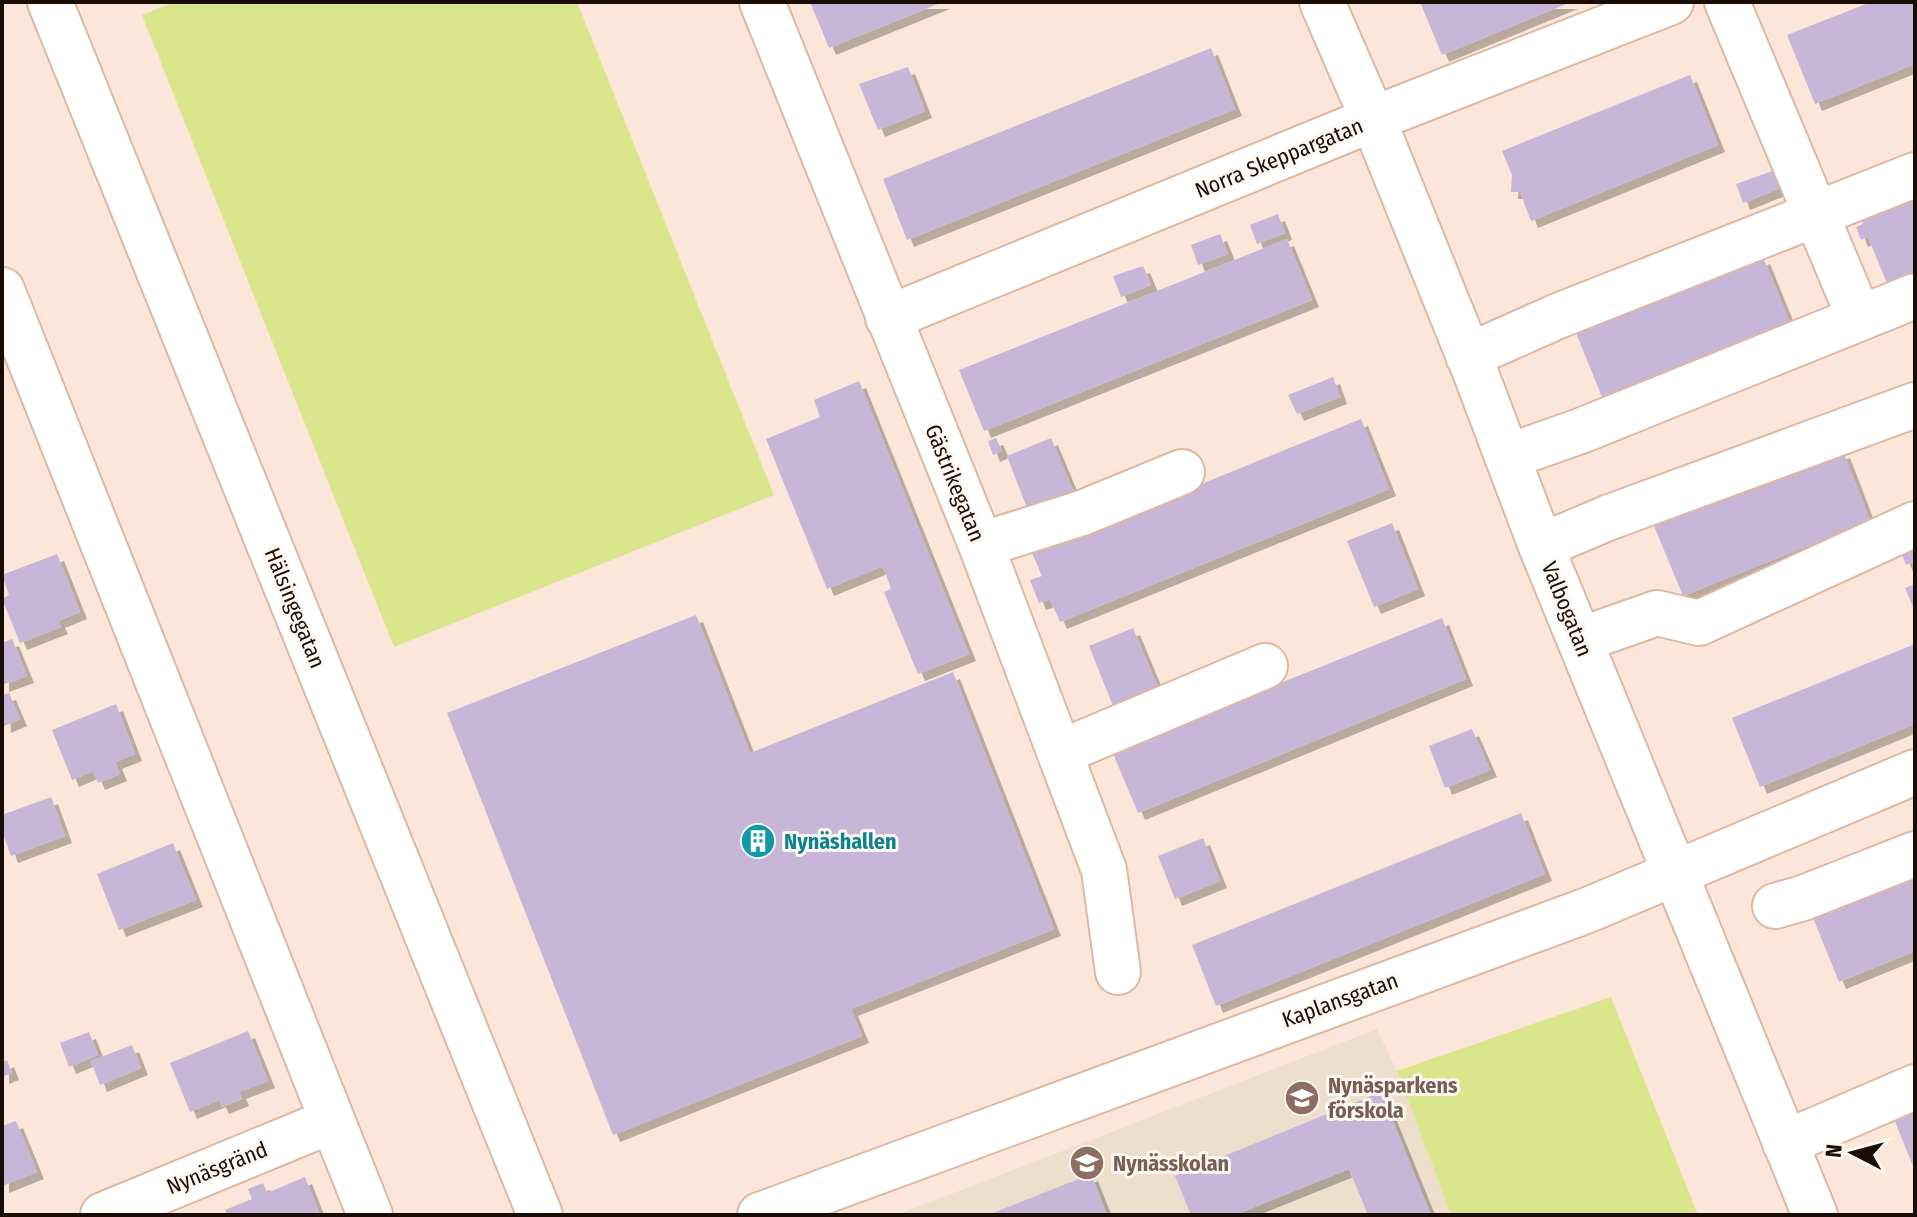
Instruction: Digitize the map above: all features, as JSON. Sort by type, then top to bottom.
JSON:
[{"type":"street","name":"Hälsingegatan","points":[[50,2],[540,1215]]},
{"type":"street","name":"Gästrikegatan","points":[[762,2],[1061,752],[1104,870],[1118,972]]},
{"type":"street","name":"Valbogatan","points":[[1322,2],[1373,119],[1541,546],[1815,1215]]},
{"type":"street","name":"Norra Skeppargatan","points":[[888,318],[1373,119],[1671,2]]},
{"type":"street","points":[[1727,2],[1859,317]]},
{"type":"street","points":[[1468,356],[1558,316],[1915,175]]},
{"type":"street","points":[[2,290],[370,1215]]},
{"type":"street","points":[[1507,457],[1583,430],[1915,296]]},
{"type":"street","points":[[1541,546],[1610,517],[1915,405]]},
{"type":"street","points":[[981,545],[1082,513],[1182,472]]},
{"type":"street","points":[[1580,640],[1657,613],[1699,623],[1915,524]]},
{"type":"street","points":[[1061,752],[1265,666]]},
{"type":"street","name":"Kaplansgatan","points":[[760,1215],[1588,910],[1915,772]]},
{"type":"street","points":[[1775,906],[1915,854]]},
{"type":"street","points":[[1785,1143],[1915,1087]]},
{"type":"street","name":"Nynäsgränd","points":[[103,1215],[331,1121]]},
{"type":"shaded area","name":"Nynäsparkens förskola","points":[[1377,1029],[1397,1071],[1451,1215],[897,1215]]},
{"type":"green space","points":[[175,2],[577,2],[774,495],[394,647],[142,15]]},
{"type":"green space","points":[[1611,997],[1698,1215],[1451,1215],[1397,1071]]},
{"type":"building","points":[[810,2],[943,2],[829,48]]},
{"type":"building","points":[[1420,2],[1571,2],[1442,55]]},
{"type":"building","points":[[1871,2],[1915,2],[1915,64],[1815,104],[1787,35]]},
{"type":"building","points":[[1211,48],[1235,109],[907,240],[883,179]]},
{"type":"building","points":[[908,67],[925,111],[878,130],[859,84]]},
{"type":"building","points":[[1690,75],[1718,145],[1531,221],[1520,192],[1511,192],[1512,175],[1502,151]]},
{"type":"building","points":[[1781,168],[1788,185],[1743,203],[1736,184]]},
{"type":"building","points":[[1915,195],[1915,276],[1888,286],[1868,237],[1861,240],[1856,227],[1863,224],[1860,217]]},
{"type":"building","points":[[1278,214],[1285,233],[1257,244],[1250,225]]},
{"type":"building","points":[[1220,234],[1228,254],[1198,265],[1191,245]]},
{"type":"building","points":[[1287,239],[1312,300],[984,431],[959,370]]},
{"type":"building","points":[[1763,257],[1792,328],[1604,402],[1576,333]]},
{"type":"building","points":[[1143,266],[1151,285],[1121,297],[1113,276]]},
{"type":"building","points":[[1333,377],[1340,397],[1297,414],[1288,395]]},
{"type":"building","points":[[859,381],[969,654],[918,674],[884,592],[891,589],[883,566],[827,589],[766,439],[820,417],[814,400]]},
{"type":"building","points":[[1361,419],[1389,489],[1060,622],[1050,599],[1039,603],[1030,580],[1042,576],[1032,553]]},
{"type":"building","points":[[996,438],[1002,451],[993,455],[988,441]]},
{"type":"building","points":[[1051,438],[1076,498],[1030,516],[1007,456]]},
{"type":"building","points":[[1843,451],[1870,521],[1683,596],[1654,526]]},
{"type":"building","points":[[1392,523],[1418,589],[1374,607],[1347,541]]},
{"type":"building","points":[[1915,541],[1915,561],[1906,565],[1899,547]]},
{"type":"building","points":[[57,554],[80,612],[58,621],[61,627],[20,643],[2,599],[9,595],[2,575]]},
{"type":"building","points":[[1915,584],[1915,612],[1905,588]]},
{"type":"building","name":"Nynäshallen","points":[[696,615],[750,753],[953,672],[1054,929],[851,1009],[862,1036],[613,1135],[447,713]]},
{"type":"building","points":[[1442,618],[1466,679],[1138,813],[1112,751]]},
{"type":"building","points":[[1133,628],[1158,688],[1113,706],[1089,646]]},
{"type":"building","points":[[12,639],[27,676],[2,685],[2,643]]},
{"type":"building","points":[[1915,644],[1915,724],[1760,787],[1732,718]]},
{"type":"building","points":[[9,693],[20,719],[4,726],[2,695]]},
{"type":"building","points":[[116,704],[135,754],[115,762],[120,774],[98,783],[93,771],[72,780],[52,730]]},
{"type":"building","points":[[1472,729],[1490,770],[1445,788],[1429,746]]},
{"type":"building","points":[[51,797],[65,836],[11,856],[2,831],[2,815]]},
{"type":"building","points":[[1521,813],[1545,874],[1216,1006],[1192,945]]},
{"type":"building","points":[[1203,838],[1220,881],[1175,899],[1158,856]]},
{"type":"building","points":[[173,843],[196,900],[119,930],[97,874]]},
{"type":"building","points":[[1915,871],[1915,951],[1839,982],[1811,913]]},
{"type":"building","points":[[248,1031],[268,1081],[239,1092],[242,1099],[222,1107],[219,1100],[190,1112],[170,1063]]},
{"type":"building","points":[[89,1032],[98,1055],[69,1067],[60,1043]]},
{"type":"building","points":[[132,1045],[141,1068],[100,1085],[91,1061]]},
{"type":"building","points":[[7,1060],[12,1073],[2,1077],[2,1063]]},
{"type":"building","points":[[1381,1092],[1431,1215],[1368,1215],[1349,1169],[1235,1215],[1191,1215],[1175,1176]]},
{"type":"building","points":[[1915,1105],[1915,1171],[1892,1114]]},
{"type":"building","points":[[16,1121],[37,1172],[2,1186],[2,1126]]},
{"type":"building","points":[[1091,1174],[1107,1215],[988,1215]]},
{"type":"building","points":[[305,1177],[320,1215],[227,1215],[225,1210],[252,1199],[248,1189],[263,1183],[267,1193]]},
{"type":"place","name":"Nynäshallen","points":[[758,841]]},
{"type":"place","name":"Nynäsparkens förskola","points":[[1302,1098]]},
{"type":"place","name":"Nynässkolan","points":[[1087,1163]]}]
